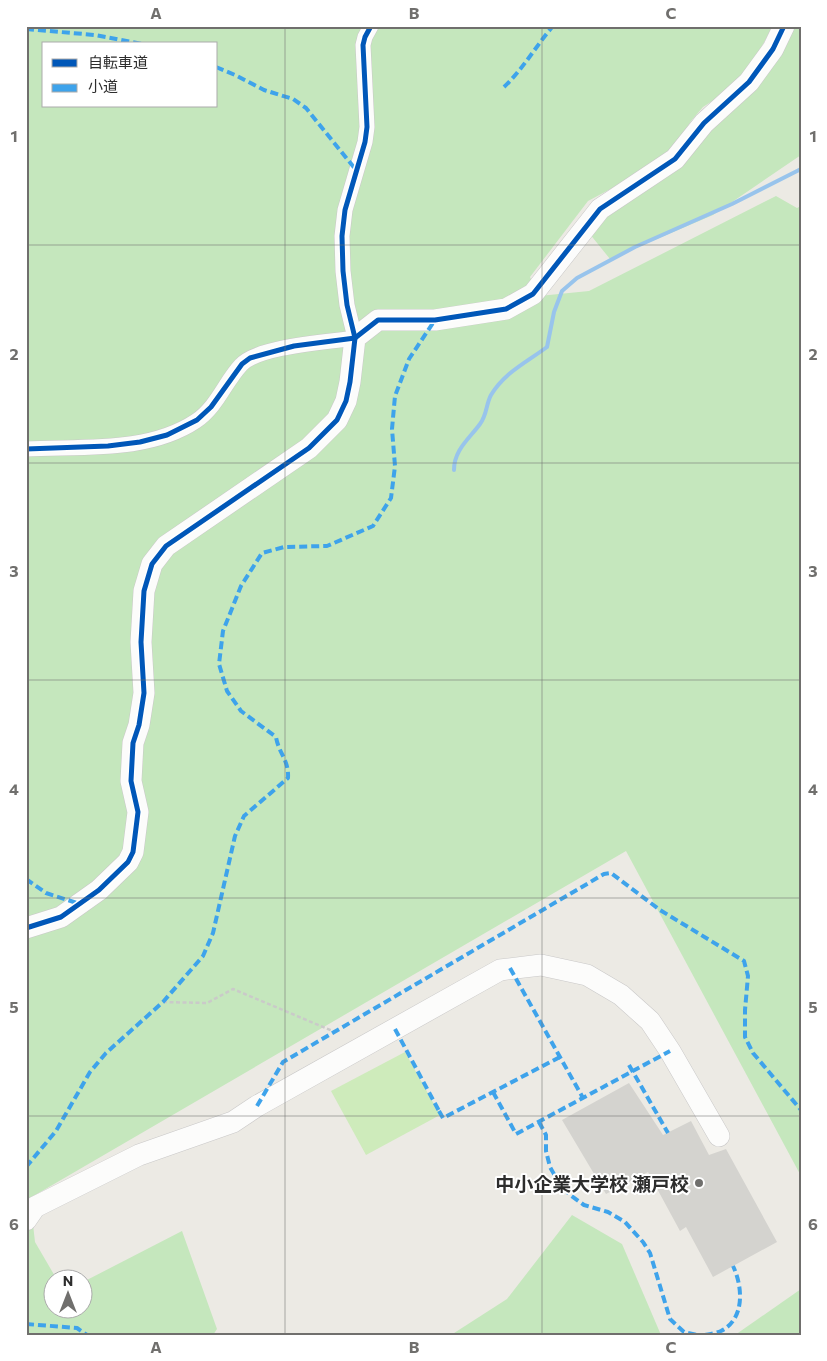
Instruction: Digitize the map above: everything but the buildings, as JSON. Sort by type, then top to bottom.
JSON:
[{"type":"street","points":[[26,928],[61,917],[92,895],[128,862],[133,852],[138,812],[132,781],[133,743],[139,725],[144,693],[141,642],[144,592],[152,564],[166,546],[309,448],[337,420],[346,401],[355,338],[346,305],[342,236],[345,210],[365,142],[367,127],[363,64],[365,37],[371,26]]},
{"type":"street","points":[[26,449],[108,446],[140,442],[167,435],[196,420],[211,406],[242,364],[250,358],[294,346],[355,338],[378,320],[434,320],[506,310],[533,294],[600,209],[676,160],[704,123],[749,82],[773,49],[784,26]]},
{"type":"street","points":[[26,1220],[34,1207],[139,1155],[233,1122],[257,1106],[500,970],[510,968],[541,965],[587,975],[621,995],[650,1021],[670,1051],[719,1136]]},
{"type":"path","points":[[163,1002],[207,1003],[233,989],[335,1032]]},
{"type":"green space","points":[[26,26],[773,26],[747,73],[723,94],[703,107],[691,121],[671,154],[588,201],[530,277],[539,296],[589,291],[776,196],[797,208],[801,206],[801,1176],[626,851],[30,1198],[35,1242],[50,1268],[42,1268],[42,1318],[92,1318],[92,1277],[182,1231],[217,1329],[213,1335],[26,1335]]},
{"type":"green space","points":[[790,26],[801,26],[801,155],[713,215],[610,259],[589,233],[604,214],[684,160]]},
{"type":"green space","points":[[405,1052],[440,1115],[366,1155],[331,1091]]},
{"type":"green space","points":[[572,1215],[622,1244],[661,1335],[451,1335],[507,1299]]},
{"type":"green space","points":[[801,1289],[801,1335],[735,1335]]},
{"type":"waterway","points":[[454,470],[459,451],[482,421],[489,398],[497,387],[517,368],[547,347],[554,312],[562,291],[577,278],[635,247],[732,204],[801,169]]},
{"type":"marked path","points":[[504,87],[553,26]]},
{"type":"marked path","points":[[26,29],[95,35],[132,42]]},
{"type":"marked path","points":[[218,68],[264,90],[293,99],[306,108],[356,170]]},
{"type":"marked path","points":[[26,1167],[56,1131],[90,1072],[106,1053],[163,1002],[203,956],[213,933],[235,836],[244,816],[288,778],[287,766],[276,737],[241,711],[227,691],[219,664],[223,631],[241,586],[262,553],[284,547],[327,546],[373,526],[391,498],[395,466],[392,429],[395,396],[409,359],[435,320]]},
{"type":"marked path","points":[[257,1106],[283,1062],[604,874],[611,873],[660,910],[744,961],[748,976],[745,1037],[753,1053],[801,1110]]},
{"type":"marked path","points":[[26,879],[46,893],[80,904]]},
{"type":"marked path","points":[[510,968],[583,1098]]},
{"type":"marked path","points":[[395,1029],[439,1111],[437,1111]]},
{"type":"marked path","points":[[493,1092],[516,1134],[670,1051]]},
{"type":"marked path","points":[[439,1111],[443,1118],[560,1057]]},
{"type":"marked path","points":[[629,1065],[668,1133]]},
{"type":"marked path","points":[[539,1122],[546,1135],[546,1151],[550,1167],[559,1183],[570,1195],[584,1205],[608,1212],[625,1222],[650,1253],[670,1319],[684,1332],[697,1335]]},
{"type":"marked path","points":[[705,1335],[719,1332],[729,1326],[738,1311],[740,1302],[739,1283],[733,1266]]},
{"type":"marked path","points":[[26,1324],[77,1328],[87,1335]]},
{"type":"cycle path","points":[[26,928],[61,917],[99,890],[128,862],[133,852],[138,812],[131,781],[133,743],[139,725],[144,693],[141,642],[144,591],[152,564],[166,546],[309,448],[337,420],[346,401],[355,338],[347,305],[343,271],[342,236],[345,210],[365,142],[367,127],[363,45],[371,26]]},
{"type":"cycle path","points":[[26,449],[108,446],[140,442],[167,435],[197,420],[211,407],[242,364],[250,358],[294,346],[355,338],[378,320],[435,320],[506,309],[533,294],[600,209],[675,159],[704,123],[749,82],[773,49],[784,26]]},
{"type":"place","name":"中小企業大学校 瀬戸校","points":[[699,1183]]}]
